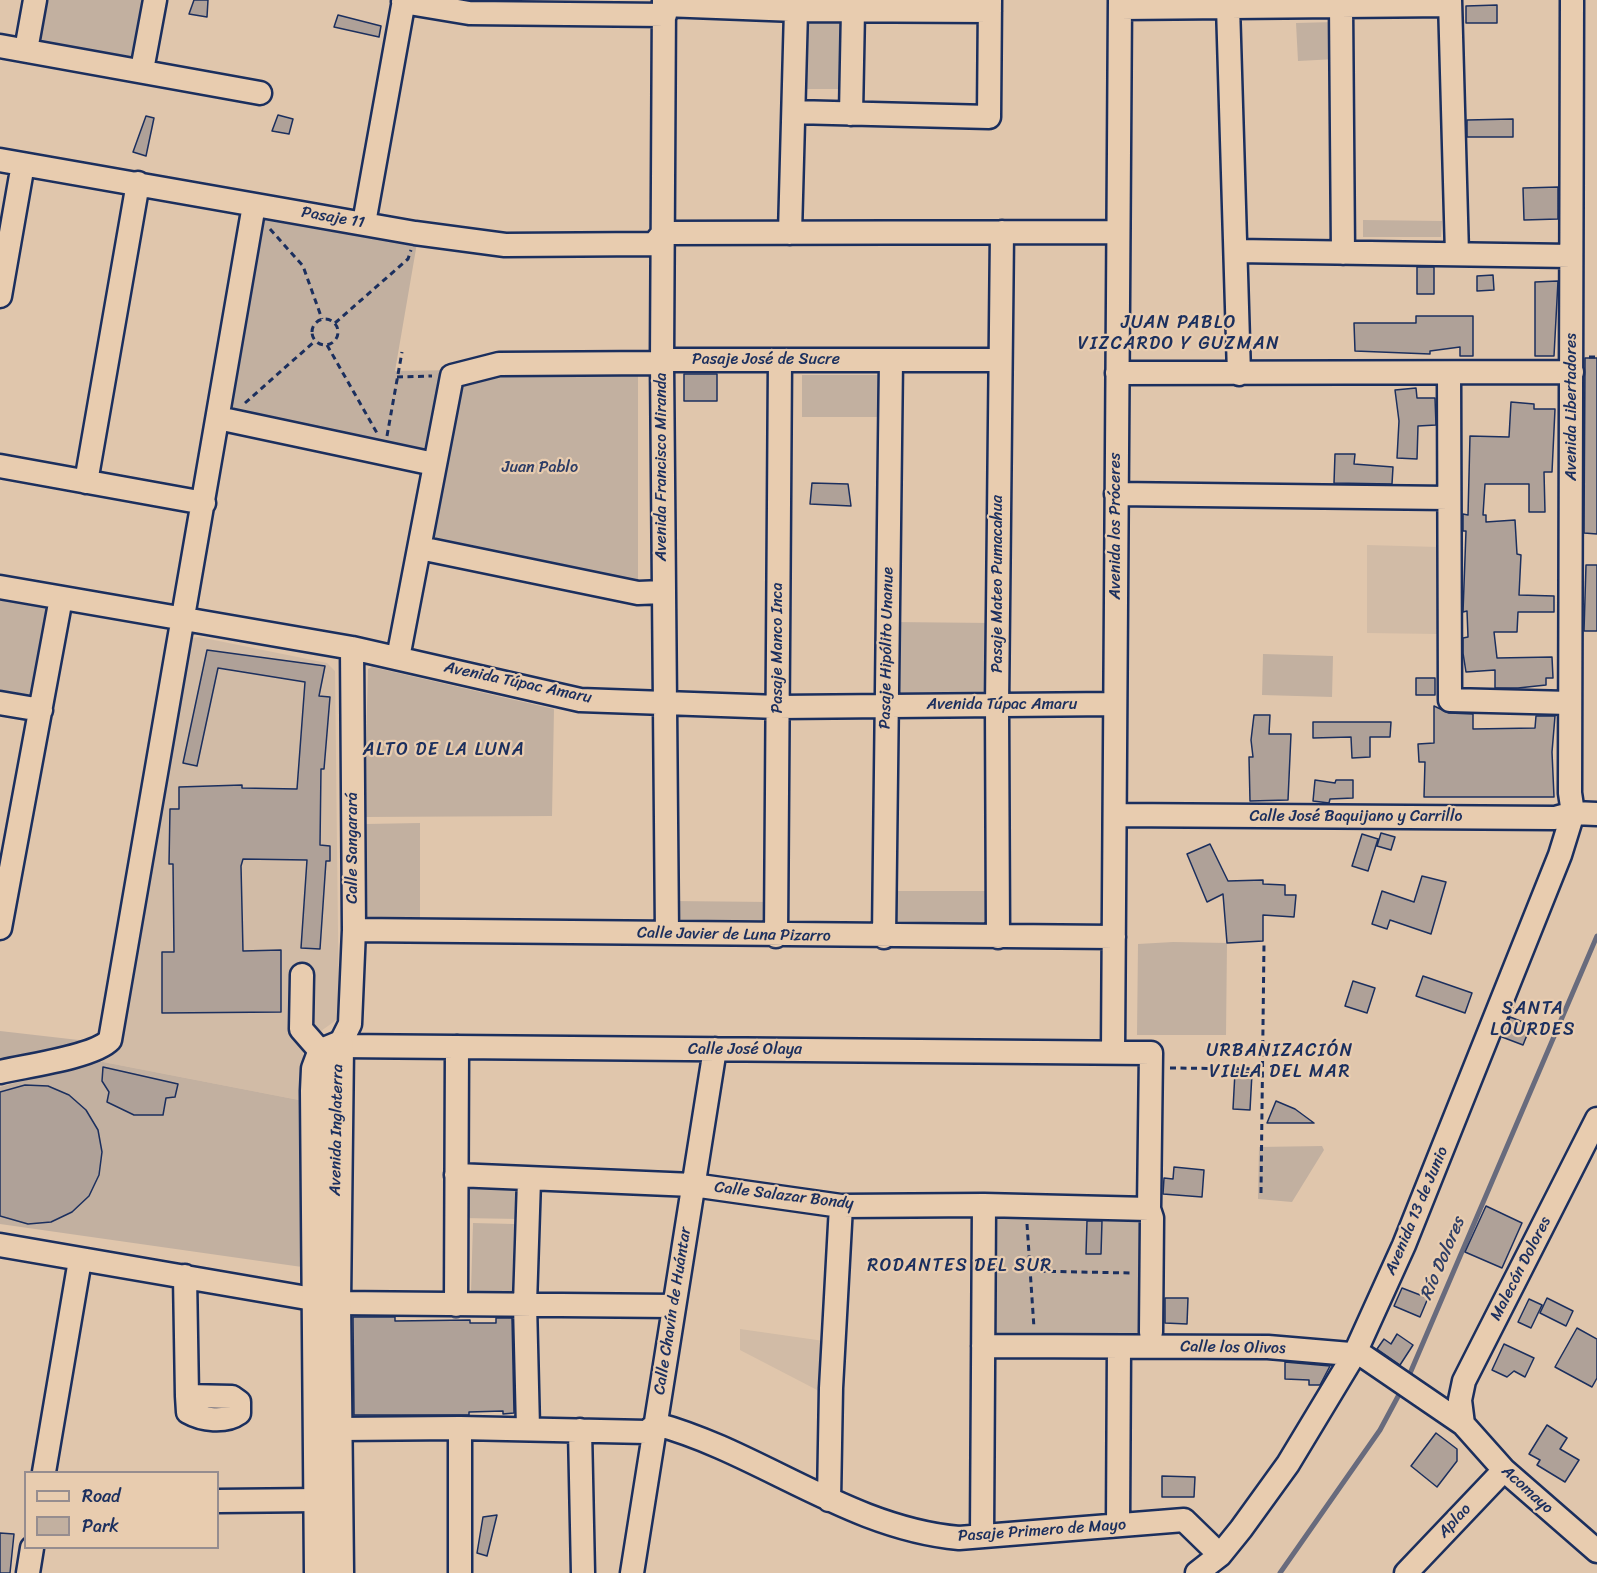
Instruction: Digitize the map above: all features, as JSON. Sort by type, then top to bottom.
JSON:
[{"type":"main road","name":"Avenida Inglaterra","points":[[319,1573],[319,1500],[327,1301],[330,1050]]},
{"type":"main road","name":"Avenida Inglaterra","points":[[327,1301],[338,1429],[339,1573]]},
{"type":"street","points":[[26,50],[35,0]]},
{"type":"street","points":[[142,70],[155,0]]},
{"type":"street","name":"Avenida Libertadores","points":[[1572,0],[1570,703],[1573,813]]},
{"type":"street","points":[[364,223],[403,1],[469,13],[664,7],[853,10],[990,5],[989,117],[794,112]]},
{"type":"street","points":[[1120,4],[1341,6],[1450,3],[1457,254]]},
{"type":"street","name":"Avenida los Próceres","points":[[1113,1052],[1120,4]]},
{"type":"street","points":[[1228,6],[1239,374]]},
{"type":"street","points":[[1341,6],[1343,253]]},
{"type":"street","name":"Avenida Francisco Miranda","points":[[664,7],[662,363],[664,703],[667,716],[667,933]]},
{"type":"street","points":[[790,232],[796,10]]},
{"type":"street","points":[[851,114],[853,10]]},
{"type":"street","points":[[0,46],[260,93]]},
{"type":"street","name":"Pasaje 11","points":[[0,160],[138,183],[254,209],[364,223],[415,233],[504,245],[654,244],[663,233]]},
{"type":"street","points":[[0,296],[23,164]]},
{"type":"street","points":[[86,482],[138,183]]},
{"type":"street","points":[[0,1072],[104,1047],[110,1040],[181,618],[222,419],[254,209]]},
{"type":"street","name":"Pasaje Mateo Pumacahua","points":[[998,937],[997,705],[1002,232]]},
{"type":"street","points":[[663,233],[1118,232]]},
{"type":"street","points":[[1236,251],[1571,255]]},
{"type":"street","name":"Pasaje José de Sucre","points":[[452,376],[499,364],[662,363],[669,360],[999,360]]},
{"type":"street","name":"Pasaje Manco Inca","points":[[776,936],[780,360]]},
{"type":"street","name":"Pasaje Hipólito Unanue","points":[[884,937],[891,360]]},
{"type":"street","points":[[1117,373],[1572,372]]},
{"type":"street","points":[[1449,373],[1450,700],[1570,703]]},
{"type":"street","points":[[399,658],[452,376]]},
{"type":"street","points":[[222,419],[385,450],[434,464]]},
{"type":"street","points":[[0,466],[204,503]]},
{"type":"street","points":[[1116,494],[1448,498]]},
{"type":"street","points":[[420,548],[638,593],[663,592]]},
{"type":"street","name":"Avenida Túpac Amaru","points":[[0,587],[352,648],[580,700],[778,707],[1115,704]]},
{"type":"street","points":[[0,928],[61,598]]},
{"type":"street","name":"Calle Sangarará","points":[[330,1050],[350,1024],[354,930],[352,648]]},
{"type":"street","points":[[0,703],[40,710]]},
{"type":"street","name":"Calle José Baquijano y Carrillo","points":[[1114,815],[1555,818],[1573,813],[1597,814]]},
{"type":"street","name":"Avenida 13 de Junio","points":[[1197,1573],[1220,1555],[1288,1464],[1363,1357],[1404,1245],[1560,855],[1573,813]]},
{"type":"street","name":"Calle Javier de Luna Pizarro","points":[[354,930],[884,937],[1114,937]]},
{"type":"street","points":[[303,975],[301,1029],[330,1050]]},
{"type":"street","points":[[456,1305],[457,1047]]},
{"type":"street","name":"Calle José Olaya","points":[[330,1050],[457,1047],[1113,1052],[1151,1060]]},
{"type":"street","name":"Calle Chavín de Huántar","points":[[632,1573],[715,1050]]},
{"type":"street","points":[[1151,1060],[1149,1209],[1152,1218],[1151,1332]]},
{"type":"street","name":"Malecón Dolores","points":[[1463,1424],[1460,1400],[1464,1381],[1597,1119]]},
{"type":"street","name":"Calle Salazar Bondy","points":[[456,1175],[529,1180],[693,1185],[841,1206],[984,1204],[1149,1209]]},
{"type":"street","points":[[528,1428],[525,1304],[529,1180]]},
{"type":"street","points":[[982,1536],[984,1204]]},
{"type":"street","points":[[829,1500],[831,1388],[841,1206]]},
{"type":"street","points":[[0,1245],[327,1301],[456,1305],[674,1306]]},
{"type":"street","points":[[44,1471],[80,1260]]},
{"type":"street","points":[[185,1276],[187,1396]]},
{"type":"street","name":"Calle los Olivos","points":[[983,1346],[1268,1347],[1363,1357]]},
{"type":"street","points":[[1118,1526],[1119,1347]]},
{"type":"street","points":[[1363,1357],[1463,1424]]},
{"type":"street","points":[[338,1429],[528,1428],[647,1432],[656,1424]]},
{"type":"street","name":"Pasaje Primero de Mayo","points":[[656,1424],[692,1435],[829,1500],[907,1529],[937,1536],[959,1538],[1184,1520],[1220,1555]]},
{"type":"street","name":"Acomayo","points":[[1463,1424],[1504,1470],[1597,1551]]},
{"type":"street","points":[[460,1428],[460,1573]]},
{"type":"street","points":[[580,1430],[583,1573]]},
{"type":"street","name":"Aplao","points":[[1406,1573],[1504,1470]]},
{"type":"street","points":[[219,1501],[319,1500]]},
{"type":"street","points":[[28,1573],[32,1549]]},
{"type":"path","points":[[254,209],[303,266],[322,319]]},
{"type":"path","points":[[335,323],[408,259],[415,233]]},
{"type":"path","points":[[322,319],[335,323]]},
{"type":"path","points":[[315,341],[313,328],[322,319]]},
{"type":"path","points":[[315,341],[327,345],[334,342],[338,334],[335,323]]},
{"type":"path","points":[[222,419],[315,341]]},
{"type":"path","points":[[327,345],[385,450]]},
{"type":"path","points":[[385,450],[402,352]]},
{"type":"path","points":[[397,377],[452,376]]},
{"type":"path","points":[[1261,1193],[1264,943]]},
{"type":"path","points":[[1151,1060],[1261,1069]]},
{"type":"path","points":[[1027,1216],[1034,1333]]},
{"type":"path","points":[[1029,1271],[1134,1273]]},
{"type":"shaded area","points":[[1367,545],[1438,547],[1437,634],[1367,633]]},
{"type":"shaded area","points":[[199,637],[327,663],[335,671],[339,1018],[303,1044],[304,1101],[98,1061],[114,1053],[189,649],[193,638]]},
{"type":"shaded area","points":[[740,1329],[824,1341],[819,1391],[740,1350]]},
{"type":"green space","points":[[42,0],[149,0],[138,62],[34,45]]},
{"type":"green space","points":[[800,17],[846,17],[844,89],[799,89]]},
{"type":"green space","points":[[1335,22],[1336,59],[1298,61],[1296,23]]},
{"type":"green space","name":"Juan Pablo","points":[[267,214],[417,243],[395,371],[638,367],[638,589],[420,543],[436,461],[225,416],[260,220]]},
{"type":"green space","points":[[1363,220],[1442,221],[1441,237],[1363,237]]},
{"type":"green space","points":[[802,375],[880,375],[880,417],[802,417]]},
{"type":"green space","points":[[0,598],[53,606],[37,702],[0,696]]},
{"type":"green space","points":[[892,622],[992,623],[991,698],[891,697]]},
{"type":"green space","points":[[1263,654],[1333,656],[1332,697],[1262,695]]},
{"type":"green space","points":[[372,667],[554,709],[552,816],[364,817],[368,669]]},
{"type":"green space","points":[[420,823],[420,919],[366,919],[366,824]]},
{"type":"green space","points":[[890,891],[990,891],[990,929],[890,929]]},
{"type":"green space","points":[[672,901],[770,902],[770,930],[672,928]]},
{"type":"green space","points":[[1227,943],[1226,1035],[1137,1035],[1138,944]]},
{"type":"green space","points":[[0,1031],[96,1042],[0,1064]]},
{"type":"green space","points":[[98,1061],[304,1101],[302,1267],[0,1224],[0,1087]]},
{"type":"green space","points":[[1322,1146],[1324,1150],[1292,1202],[1258,1199],[1259,1147]]},
{"type":"green space","points":[[463,1187],[520,1188],[519,1219],[462,1218]]},
{"type":"green space","points":[[998,1213],[1146,1217],[1146,1333],[991,1335],[992,1218]]},
{"type":"green space","points":[[473,1223],[514,1224],[512,1294],[471,1292]]},
{"type":"building","points":[[194,0],[208,0],[207,17],[189,14]]},
{"type":"building","points":[[1497,5],[1497,23],[1466,23],[1466,6]]},
{"type":"building","points":[[338,15],[381,26],[379,37],[334,27]]},
{"type":"building","points":[[278,115],[293,119],[289,134],[272,131]]},
{"type":"building","points":[[146,116],[154,118],[146,156],[133,152]]},
{"type":"building","points":[[1513,119],[1513,137],[1467,137],[1467,120]]},
{"type":"building","points":[[1558,187],[1558,219],[1524,220],[1523,188]]},
{"type":"building","points":[[1417,267],[1434,267],[1434,294],[1417,294]]},
{"type":"building","points":[[1493,275],[1494,290],[1477,291],[1477,276]]},
{"type":"building","points":[[1558,281],[1554,356],[1535,356],[1535,282]]},
{"type":"building","points":[[1416,316],[1473,316],[1473,356],[1460,356],[1460,347],[1430,351],[1430,354],[1355,351],[1354,323],[1416,323]]},
{"type":"building","points":[[1585,358],[1597,358],[1597,534],[1584,533]]},
{"type":"building","points":[[684,374],[717,374],[717,401],[684,401]]},
{"type":"building","points":[[1416,388],[1417,398],[1435,398],[1436,425],[1418,426],[1417,459],[1397,458],[1399,421],[1395,390]]},
{"type":"building","points":[[1511,402],[1534,404],[1534,409],[1555,409],[1552,472],[1544,472],[1545,512],[1529,512],[1529,484],[1485,484],[1483,515],[1486,515],[1486,522],[1515,520],[1517,554],[1521,555],[1519,595],[1554,596],[1554,612],[1518,612],[1517,632],[1494,632],[1497,658],[1552,657],[1553,678],[1546,678],[1546,685],[1495,688],[1495,670],[1466,672],[1463,638],[1468,637],[1467,611],[1463,612],[1466,531],[1463,531],[1463,514],[1468,515],[1470,436],[1509,437]]},
{"type":"building","points":[[1335,454],[1355,454],[1354,464],[1393,467],[1392,484],[1334,483]]},
{"type":"building","points":[[812,483],[848,484],[851,506],[810,504]]},
{"type":"building","points":[[1586,565],[1597,565],[1597,631],[1584,631]]},
{"type":"building","points":[[207,650],[325,666],[319,696],[330,697],[324,769],[321,769],[320,845],[330,846],[330,861],[326,861],[320,949],[301,948],[307,860],[243,859],[241,866],[243,951],[281,950],[281,1012],[162,1013],[162,952],[174,952],[173,864],[169,864],[170,809],[179,809],[179,787],[242,785],[242,788],[297,789],[305,682],[218,668],[197,766],[183,763]]},
{"type":"building","points":[[1416,678],[1435,678],[1435,695],[1416,695]]},
{"type":"building","points":[[1434,706],[1449,713],[1473,714],[1473,729],[1535,728],[1536,716],[1555,716],[1552,752],[1554,797],[1424,797],[1425,762],[1419,762],[1418,744],[1434,743]]},
{"type":"building","points":[[1254,715],[1270,715],[1269,734],[1291,734],[1288,800],[1250,801],[1249,757],[1253,757],[1251,740]]},
{"type":"building","points":[[1313,722],[1391,722],[1390,737],[1370,737],[1370,757],[1352,758],[1351,737],[1313,738]]},
{"type":"building","points":[[1315,780],[1335,783],[1336,780],[1353,780],[1353,798],[1330,799],[1329,803],[1313,801]]},
{"type":"building","points":[[1381,833],[1395,837],[1391,850],[1377,846]]},
{"type":"building","points":[[1362,834],[1378,839],[1368,871],[1352,866]]},
{"type":"building","points":[[1210,844],[1228,881],[1263,880],[1263,884],[1285,885],[1285,895],[1296,895],[1294,917],[1263,915],[1263,941],[1227,943],[1223,894],[1207,902],[1187,854]]},
{"type":"building","points":[[1422,876],[1446,882],[1431,934],[1390,920],[1387,929],[1372,924],[1382,891],[1414,902]]},
{"type":"building","points":[[1423,976],[1472,993],[1465,1013],[1416,996]]},
{"type":"building","points":[[1353,981],[1375,988],[1367,1013],[1345,1006]]},
{"type":"building","points":[[1510,1017],[1531,1025],[1523,1045],[1502,1037]]},
{"type":"building","points":[[103,1067],[178,1084],[175,1097],[166,1098],[163,1115],[134,1115],[107,1102],[109,1092],[102,1081]]},
{"type":"building","points":[[1235,1072],[1252,1073],[1250,1110],[1233,1109]]},
{"type":"building","points":[[25,1085],[48,1086],[69,1095],[86,1110],[98,1130],[102,1152],[99,1175],[89,1196],[72,1212],[51,1222],[28,1224],[0,1216],[0,1092]]},
{"type":"building","points":[[1276,1101],[1295,1109],[1314,1123],[1267,1123]]},
{"type":"building","points":[[1174,1167],[1204,1170],[1202,1197],[1163,1194],[1164,1178],[1173,1179]]},
{"type":"building","points":[[1486,1206],[1522,1223],[1502,1268],[1465,1252]]},
{"type":"building","points":[[1087,1221],[1102,1221],[1101,1254],[1086,1254]]},
{"type":"building","points":[[1402,1288],[1428,1298],[1420,1317],[1394,1306]]},
{"type":"building","points":[[1165,1298],[1188,1298],[1187,1324],[1165,1323]]},
{"type":"building","points":[[1547,1298],[1573,1311],[1566,1326],[1540,1313]]},
{"type":"building","points":[[1529,1299],[1542,1305],[1531,1328],[1518,1322]]},
{"type":"building","points":[[353,1317],[395,1317],[395,1321],[470,1320],[470,1323],[496,1323],[496,1318],[512,1318],[514,1413],[503,1414],[503,1411],[469,1412],[469,1415],[354,1415]]},
{"type":"building","points":[[1577,1328],[1597,1339],[1597,1378],[1592,1387],[1555,1367]]},
{"type":"building","points":[[1397,1334],[1413,1345],[1400,1365],[1377,1349],[1384,1339],[1391,1344]]},
{"type":"building","points":[[1504,1344],[1534,1358],[1525,1377],[1514,1371],[1507,1377],[1492,1370]]},
{"type":"building","points":[[1285,1362],[1330,1366],[1320,1385],[1309,1385],[1309,1380],[1285,1379]]},
{"type":"building","points":[[1547,1425],[1567,1438],[1560,1449],[1579,1460],[1565,1482],[1537,1465],[1540,1460],[1529,1454]]},
{"type":"building","points":[[1436,1433],[1457,1449],[1457,1461],[1437,1487],[1411,1466]]},
{"type":"building","points":[[1162,1476],[1195,1477],[1194,1497],[1162,1497]]},
{"type":"building","points":[[497,1515],[487,1556],[477,1553],[483,1517]]},
{"type":"building","points":[[0,1533],[14,1534],[10,1573],[0,1573]]},
{"type":"waterway","name":"Río Dolores","points":[[1408,1378],[1597,936]]},
{"type":"waterway","name":"Río Dolores","points":[[1280,1573],[1380,1430],[1402,1389]]},
{"type":"district","name":"JUAN PABLO VIZCARDO Y GUZMAN","points":[[1179,333]]},
{"type":"district","name":"ALTO DE LA LUNA","points":[[444,750]]},
{"type":"district","name":"SANTA LOURDES","points":[[1533,1019]]},
{"type":"district","name":"URBANIZACIÓN VILLA DEL MAR","points":[[1280,1061]]},
{"type":"district","name":"RODANTES DEL SUR","points":[[960,1266]]}]
